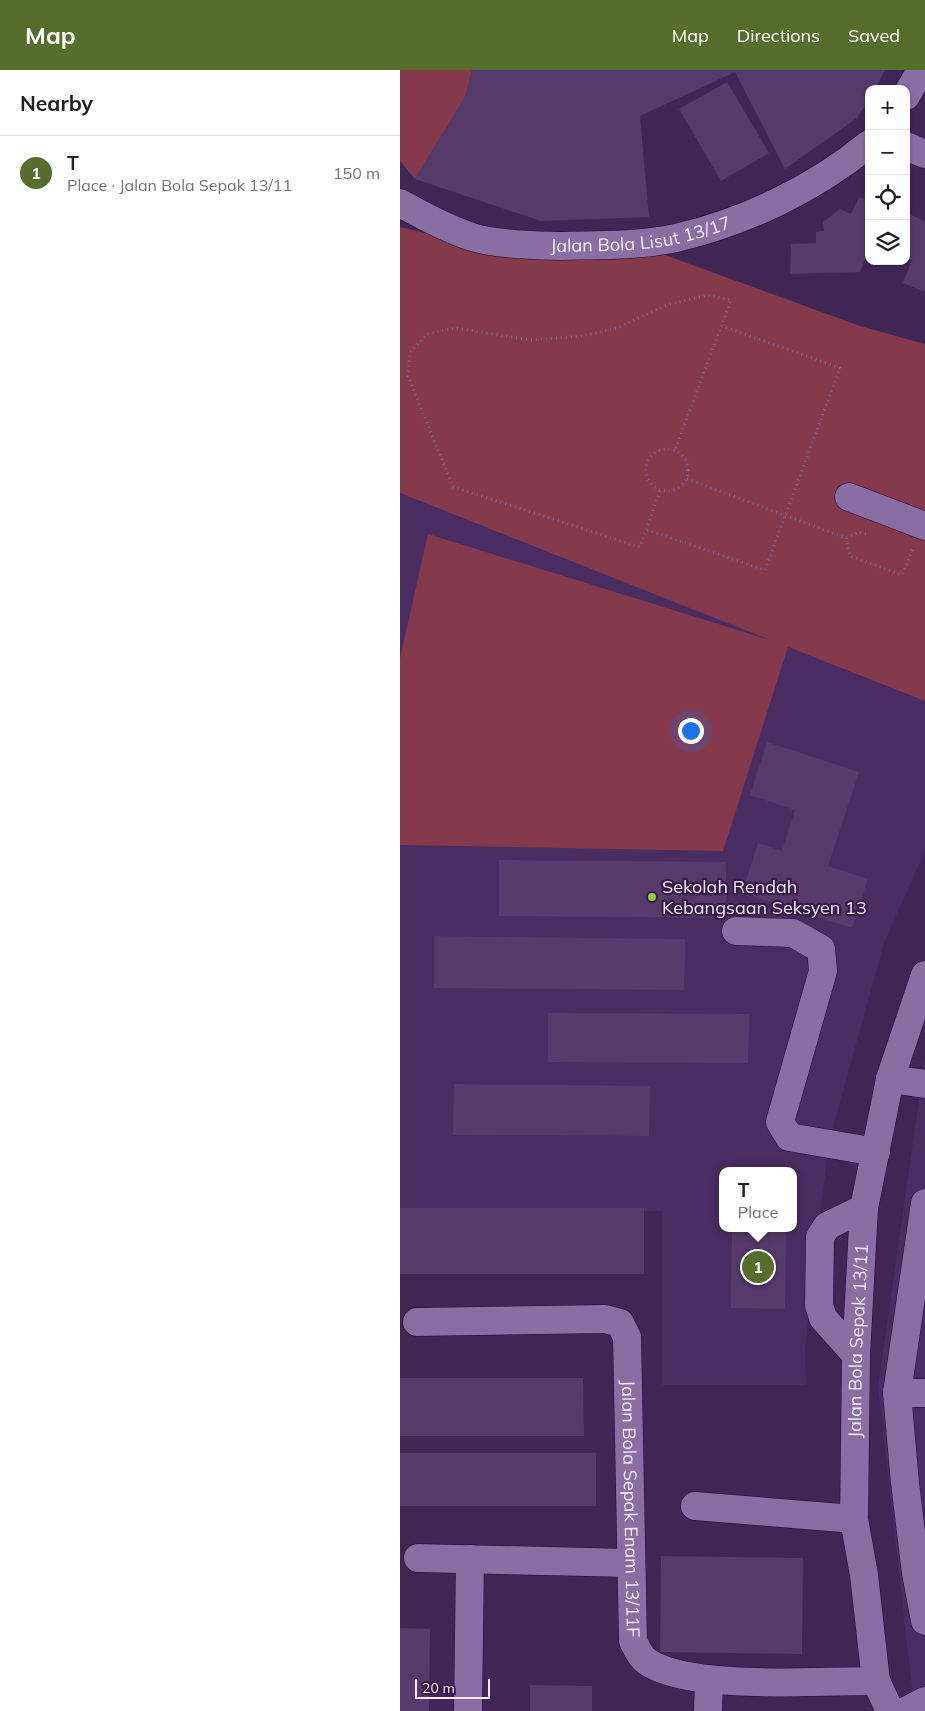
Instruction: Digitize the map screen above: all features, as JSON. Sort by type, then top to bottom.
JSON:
[{"type":"street","points":[[910,89],[921,70]]},
{"type":"street","name":"Jalan Bola Lisut 13/17","points":[[400,203],[428,219],[474,238],[540,246],[609,245],[675,238],[743,216],[795,193],[846,163],[865,147]]},
{"type":"street","points":[[910,148],[925,154]]},
{"type":"street","points":[[849,497],[925,526]]},
{"type":"street","points":[[736,931],[793,933],[821,949],[823,971],[780,1122],[789,1137],[876,1152]]},
{"type":"street","name":"Jalan Bola Sepak 13/11","points":[[890,1711],[876,1681],[864,1575],[854,1519],[856,1355],[864,1208],[890,1079],[925,975]]},
{"type":"street","points":[[890,1079],[925,1084]]},
{"type":"street","points":[[925,1203],[897,1393],[916,1573],[925,1621]]},
{"type":"street","points":[[856,1355],[824,1318],[818,1305],[820,1237],[827,1226],[864,1208]]},
{"type":"street","name":"Jalan Bola Sepak Enam 13/11F","points":[[418,1322],[605,1319],[620,1324],[627,1337],[633,1641],[644,1660],[668,1672],[709,1681],[876,1681]]},
{"type":"street","points":[[897,1393],[925,1393]]},
{"type":"street","points":[[696,1506],[854,1519]]},
{"type":"street","points":[[418,1558],[630,1563]]},
{"type":"street","points":[[468,1711],[470,1559]]},
{"type":"street","points":[[708,1711],[709,1681]]},
{"type":"street","points":[[906,1711],[925,1701]]},
{"type":"path","points":[[660,491],[640,547],[454,487],[408,376],[410,352],[427,334],[455,328],[531,340],[582,336],[617,328],[667,305],[708,295],[731,300],[675,450]]},
{"type":"path","points":[[647,530],[765,570],[840,368],[722,326]]},
{"type":"path","points":[[664,448],[675,450],[686,459],[689,468],[687,479],[680,488],[670,492],[660,491],[649,482],[645,470],[647,461],[653,453],[664,448]]},
{"type":"path","points":[[687,479],[786,514],[846,538],[859,532],[877,538]]},
{"type":"path","points":[[846,538],[850,556],[902,575]]},
{"type":"path","points":[[904,546],[913,550]]},
{"type":"shaded area","points":[[400,70],[472,70],[466,96],[415,179],[400,161]]},
{"type":"shaded area","points":[[400,227],[472,244],[657,252],[860,326],[925,344],[925,701],[788,647],[723,851],[400,845],[400,658],[428,534],[770,640],[400,493]]},
{"type":"shaded area","name":"Sekolah Rendah Kebangsaan Seksyen 13","points":[[400,493],[925,701],[925,851],[884,943],[829,1142],[805,1347],[806,1385],[662,1385],[662,1211],[400,1211]]},
{"type":"shaded area","points":[[925,1058],[925,1711],[913,1697],[878,1387]]},
{"type":"building","points":[[472,70],[885,70],[877,85],[865,85],[865,105],[857,118],[785,169],[735,72],[640,116],[649,217],[541,221],[415,179],[466,96]]},
{"type":"building","points":[[727,82],[769,153],[721,181],[679,109]]},
{"type":"building","points":[[859,197],[865,199],[865,259],[860,272],[790,274],[791,244],[816,243],[816,232],[824,231],[823,222],[840,209],[851,214]]},
{"type":"building","points":[[910,214],[925,221],[925,292],[903,283],[912,260],[910,259]]},
{"type":"building","points":[[767,742],[859,772],[828,866],[868,879],[852,928],[742,893],[758,843],[782,851],[795,810],[750,795]]},
{"type":"building","points":[[499,860],[726,862],[726,918],[499,916]]},
{"type":"building","points":[[434,936],[685,939],[684,990],[434,988]]},
{"type":"building","points":[[548,1013],[749,1014],[748,1063],[548,1062]]},
{"type":"building","points":[[454,1084],[650,1086],[649,1136],[453,1135]]},
{"type":"building","points":[[400,1208],[644,1208],[644,1274],[400,1274]]},
{"type":"building","points":[[732,1232],[786,1232],[785,1309],[731,1308]]},
{"type":"building","points":[[400,1378],[583,1378],[584,1436],[400,1436]]},
{"type":"building","points":[[400,1453],[596,1453],[596,1506],[400,1506]]},
{"type":"building","points":[[661,1556],[803,1558],[802,1654],[660,1652]]},
{"type":"building","points":[[400,1628],[430,1629],[429,1711],[400,1711]]},
{"type":"building","points":[[530,1685],[592,1686],[592,1711],[530,1711]]},
{"type":"place","name":"Sekolah Rendah Kebangsaan Seksyen 13","points":[[652,897]]},
{"type":"place","name":"T","points":[[758,1267]]}]
